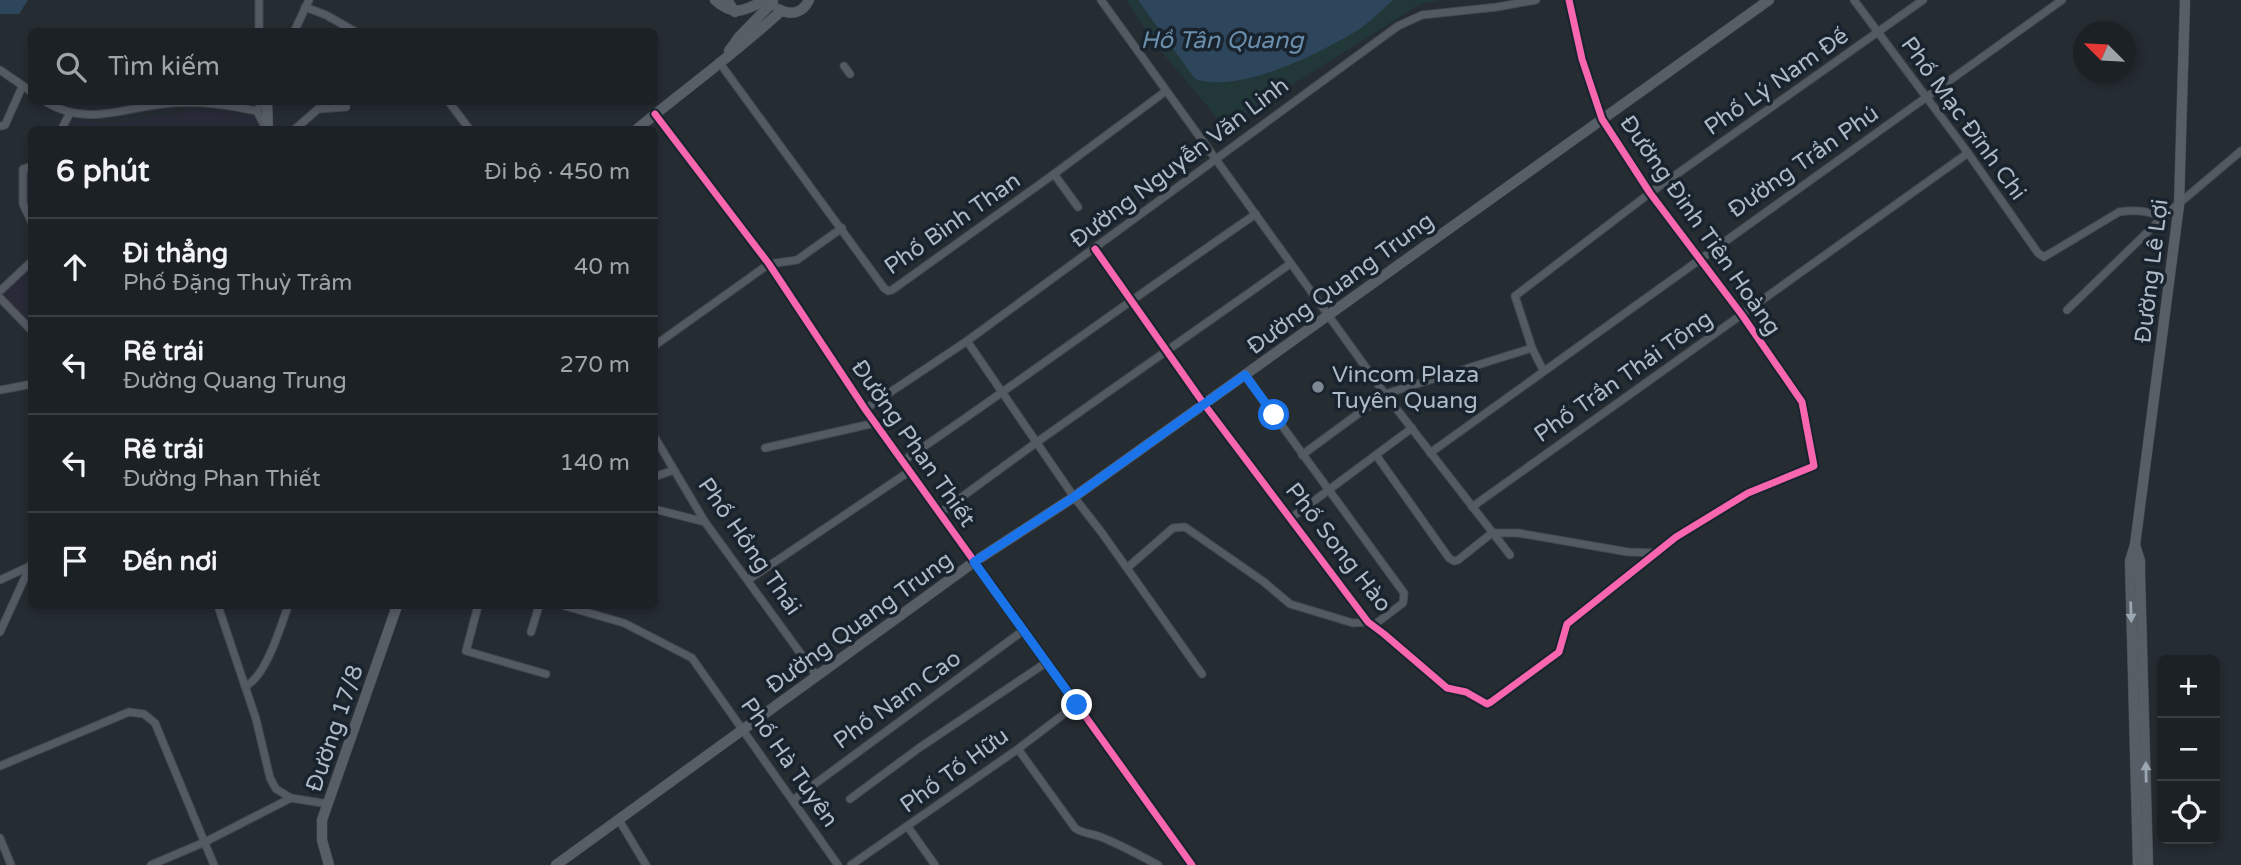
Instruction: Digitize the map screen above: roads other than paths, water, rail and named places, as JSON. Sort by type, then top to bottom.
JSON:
[{"type":"main road","points":[[715,0],[724,9],[735,12],[770,1]]},
{"type":"main road","points":[[727,0],[735,12]]},
{"type":"main road","points":[[770,1],[781,11],[788,13],[800,11],[809,0]]},
{"type":"main road","name":"Đường Quang Trung","points":[[556,865],[974,562],[1074,497],[1769,0]]},
{"type":"main road","name":"Đường Lê Lợi","points":[[2148,865],[2130,561],[2135,545],[2179,205],[2185,0]]},
{"type":"main road","points":[[722,60],[770,1]]},
{"type":"main road","points":[[641,126],[747,43],[781,11]]},
{"type":"main road","points":[[263,105],[266,126]]},
{"type":"main road","name":"Đường 17/8","points":[[329,865],[321,829],[322,820],[396,609]]},
{"type":"main road","name":"Đường Lê Lợi","points":[[2138,670],[2138,865]]},
{"type":"street","points":[[258,28],[259,0]]},
{"type":"street","points":[[1101,0],[1385,394],[1510,555]]},
{"type":"street","name":"Đường Nguyễn Văn Linh","points":[[865,409],[967,341],[1398,26],[1422,15],[1536,0]]},
{"type":"street","name":"Đường Đinh Tiên Hoàng","points":[[1569,0],[1582,59],[1602,119],[1650,193],[1742,315],[1802,401],[1814,466]]},
{"type":"street","name":"Phố Mạc Đĩnh Chi","points":[[1854,0],[2043,257],[2119,212],[2142,210],[2163,217]]},
{"type":"street","name":"Phố Lý Nam Đế","points":[[1532,348],[1515,296],[1650,193],[1923,0]]},
{"type":"street","name":"Đường Trần Phú","points":[[1430,453],[2062,0]]},
{"type":"street","points":[[296,28],[307,4],[349,28]]},
{"type":"street","name":"Phố Bình Than","points":[[722,60],[888,291],[1166,91]]},
{"type":"street","points":[[844,66],[850,74]]},
{"type":"street","points":[[0,70],[28,91]]},
{"type":"street","points":[[0,126],[5,125],[22,87]]},
{"type":"street","points":[[51,105],[70,113],[93,116],[154,105]]},
{"type":"street","points":[[59,110],[62,105]]},
{"type":"street","points":[[226,105],[257,111]]},
{"type":"street","points":[[257,111],[260,105]]},
{"type":"street","points":[[451,105],[467,126]]},
{"type":"street","points":[[299,126],[318,109],[346,107]]},
{"type":"street","points":[[257,111],[265,126]]},
{"type":"street","points":[[63,126],[70,113]]},
{"type":"street","name":"Đường Phan Thiết","points":[[655,114],[769,264],[865,409],[1192,865]]},
{"type":"street","points":[[2067,310],[2163,217],[2241,151]]},
{"type":"street","name":"Phố Trần Thái Tông","points":[[1472,507],[1968,153]]},
{"type":"street","points":[[28,167],[23,169],[23,204],[28,215]]},
{"type":"street","points":[[1054,174],[1078,207]]},
{"type":"street","points":[[903,461],[1132,298],[1256,214]]},
{"type":"street","points":[[658,343],[769,264],[797,260],[842,228]]},
{"type":"street","name":"Phố Song Hào","points":[[1095,249],[1204,404],[1371,624],[1447,688],[1466,692],[1487,704],[1559,652],[1567,624],[1676,537],[1748,493],[1814,466]]},
{"type":"street","points":[[940,513],[1290,264]]},
{"type":"street","points":[[0,291],[28,265]]},
{"type":"street","points":[[0,298],[28,327]]},
{"type":"street","points":[[967,341],[1074,497],[1202,674]]},
{"type":"street","points":[[1302,455],[1385,394],[1532,348],[1543,370]]},
{"type":"street","points":[[1127,568],[1173,528],[1185,527],[1264,582],[1290,604],[1353,623],[1371,624],[1403,603],[1404,593],[1245,375]]},
{"type":"street","points":[[0,390],[28,385]]},
{"type":"street","points":[[765,448],[876,423]]},
{"type":"street","points":[[1291,518],[1412,428]]},
{"type":"street","name":"Phố Hồng Thái","points":[[658,443],[705,522],[817,676]]},
{"type":"street","points":[[1376,455],[1449,558],[1454,561],[1492,533],[1518,533],[1628,552],[1656,553]]},
{"type":"street","points":[[658,476],[674,470]]},
{"type":"street","points":[[748,580],[910,471]]},
{"type":"street","points":[[658,510],[705,522]]},
{"type":"street","points":[[0,580],[28,566]]},
{"type":"street","points":[[0,632],[28,571]]},
{"type":"street","points":[[219,609],[248,685],[270,778],[276,789],[292,798],[328,804]]},
{"type":"street","points":[[248,685],[277,638],[287,609]]},
{"type":"street","points":[[477,609],[466,650],[546,674]]},
{"type":"street","points":[[531,632],[537,609]]},
{"type":"street","name":"Phố Hà Tuyên","points":[[576,609],[624,623],[692,658],[838,865]]},
{"type":"street","name":"Phố Nam Cao","points":[[793,800],[1024,630]]},
{"type":"street","points":[[850,799],[919,748],[1047,662]]},
{"type":"street","name":"Phố Tố Hữu","points":[[851,865],[908,828],[1077,705]]},
{"type":"street","points":[[0,766],[129,712],[144,714],[155,723],[214,865]]},
{"type":"street","points":[[1018,749],[1075,828],[1115,843],[1158,865]]},
{"type":"street","points":[[151,865],[205,842],[292,798]]},
{"type":"street","points":[[620,820],[646,865]]},
{"type":"street","points":[[908,828],[935,865]]},
{"type":"street","points":[[0,838],[11,865]]},
{"type":"water","points":[[0,0],[28,0],[19,14],[0,14]]},
{"type":"water","name":"Hồ Tân Quang","points":[[1138,0],[1393,0],[1361,28],[1325,49],[1257,76],[1214,82],[1195,79]]},
{"type":"place","name":"Vincom Plaza Tuyên Quang","points":[[1318,387]]}]
